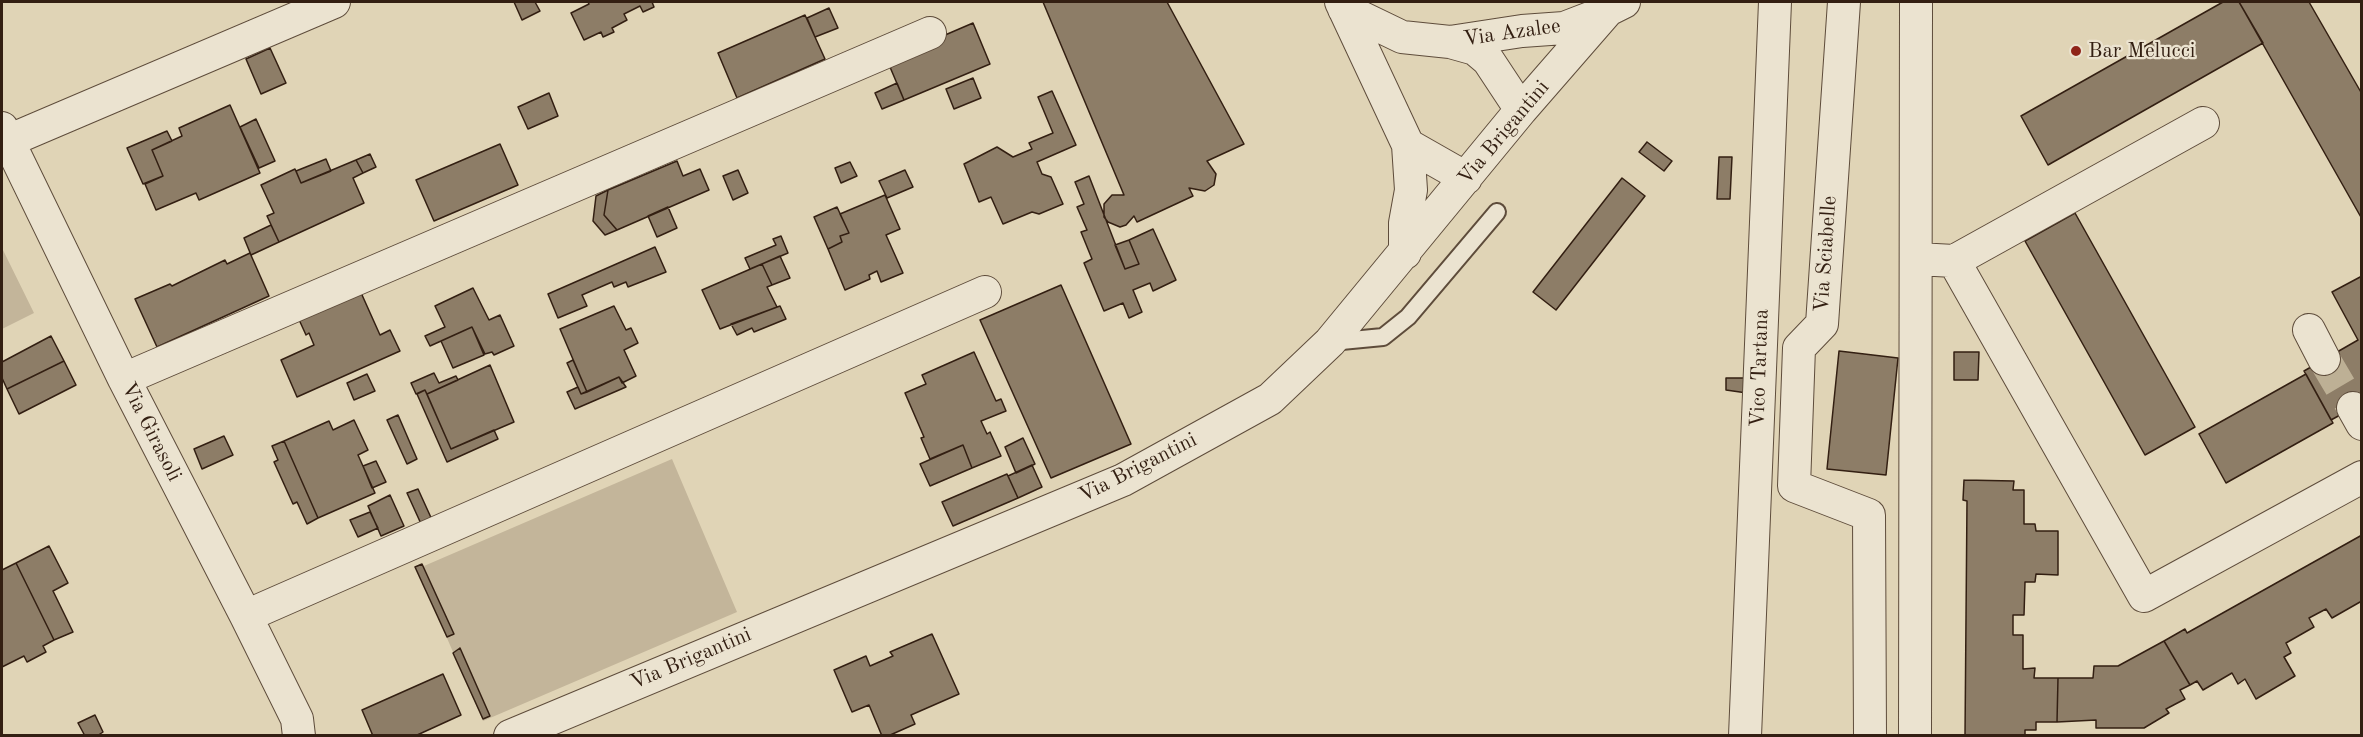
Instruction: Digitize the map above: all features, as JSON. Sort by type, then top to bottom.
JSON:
[{"type":"street","points":[[5,134],[333,2]]},
{"type":"street","name":"Vico Tartana","points":[[1745,735],[1775,2]]},
{"type":"street","name":"Via Sciabelle","points":[[1844,2],[1822,324],[1800,348],[1794,486],[1869,515],[1870,735]]},
{"type":"street","points":[[1915,735],[1916,2]]},
{"type":"street","name":"Via Azalee","points":[[1342,5],[1402,37],[1450,42],[1474,49],[1488,60],[1521,110]]},
{"type":"street","name":"Via Azalee","points":[[1342,5],[1408,145],[1412,190],[1405,224],[1405,253]]},
{"type":"street","name":"Via Azalee","points":[[1450,42],[1522,31],[1564,28],[1616,6]]},
{"type":"street","name":"Via Brigantini","points":[[510,735],[1123,480],[1270,399],[1330,342],[1521,110],[1616,6]]},
{"type":"street","points":[[124,379],[930,33]]},
{"type":"street","points":[[1917,259],[1954,261],[2203,123]]},
{"type":"street","name":"Via Girasoli","points":[[5,134],[124,379],[297,718],[299,735]]},
{"type":"street","points":[[1408,145],[1466,178]]},
{"type":"street","points":[[1954,261],[2144,596],[2361,477]]},
{"type":"street","points":[[246,616],[985,292]]},
{"type":"street","points":[[2309,330],[2324,359]]},
{"type":"lane","points":[[1330,342],[1383,337],[1408,317],[1497,212]]},
{"type":"shaded area","points":[[2,248],[34,313],[2,329]]},
{"type":"shaded area","points":[[672,459],[737,612],[483,721],[417,569]]},
{"type":"building","points":[[514,2],[535,2],[540,11],[522,20]]},
{"type":"building","points":[[588,2],[652,2],[654,7],[643,12],[640,6],[624,14],[627,20],[612,28],[614,32],[603,37],[601,32],[584,40],[571,13],[589,4]]},
{"type":"building","points":[[1043,2],[1167,2],[1244,144],[1207,161],[1216,174],[1214,185],[1205,191],[1189,188],[1193,196],[1137,222],[1134,216],[1126,225],[1120,227],[1108,222],[1104,217],[1104,204],[1112,195],[1124,195]]},
{"type":"building","points":[[2223,2],[2239,2],[2263,43],[2048,165],[2021,116]]},
{"type":"building","points":[[2239,2],[2309,2],[2362,94],[2362,219]]},
{"type":"building","points":[[829,8],[838,28],[815,37],[807,18]]},
{"type":"building","points":[[805,15],[825,59],[737,98],[718,53]]},
{"type":"building","points":[[973,23],[990,64],[904,100],[887,60]]},
{"type":"building","points":[[270,48],[286,83],[261,94],[246,59]]},
{"type":"building","points":[[973,78],[981,98],[954,109],[946,89]]},
{"type":"building","points":[[897,83],[904,100],[882,109],[875,93]]},
{"type":"building","points":[[1052,91],[1076,145],[1037,162],[1042,174],[1051,177],[1063,204],[1039,214],[1032,212],[1003,224],[991,197],[979,202],[964,164],[997,147],[1013,157],[1032,149],[1029,143],[1053,133],[1038,97]]},
{"type":"building","points":[[549,93],[558,116],[528,129],[518,107]]},
{"type":"building","points":[[230,105],[260,173],[199,200],[196,193],[156,210],[145,184],[163,176],[152,150],[182,136],[179,128]]},
{"type":"building","points":[[256,119],[275,161],[259,168],[240,127]]},
{"type":"building","points":[[167,131],[172,141],[152,150],[163,176],[143,184],[127,148]]},
{"type":"building","points":[[1647,142],[1672,161],[1664,171],[1639,152]]},
{"type":"building","points":[[500,144],[518,185],[434,221],[416,180]]},
{"type":"building","points":[[370,154],[376,167],[363,173],[356,160]]},
{"type":"building","points":[[1719,157],[1732,157],[1730,199],[1717,199]]},
{"type":"building","points":[[326,159],[331,171],[301,183],[296,171]]},
{"type":"building","points":[[356,160],[363,173],[353,178],[364,203],[279,242],[267,216],[274,213],[261,185],[295,169],[301,183]]},
{"type":"building","points":[[677,161],[683,176],[700,169],[709,190],[617,230],[604,215],[608,190]]},
{"type":"building","points":[[850,162],[857,176],[841,183],[835,168]]},
{"type":"building","points":[[738,170],[748,193],[733,200],[723,176]]},
{"type":"building","points":[[905,170],[913,187],[887,198],[879,181]]},
{"type":"building","points":[[1089,176],[1125,269],[1139,264],[1129,240],[1153,229],[1176,280],[1153,291],[1150,283],[1133,290],[1142,312],[1129,318],[1123,303],[1104,311],[1084,263],[1092,259],[1081,232],[1087,230],[1077,207],[1084,204],[1075,182]]},
{"type":"building","points":[[1622,178],[1645,196],[1556,310],[1533,292]]},
{"type":"building","points":[[608,190],[604,215],[617,230],[605,235],[593,221],[596,196]]},
{"type":"building","points":[[885,195],[900,229],[886,235],[903,273],[881,282],[877,271],[869,275],[870,279],[845,290],[828,249],[842,242],[840,236],[849,233],[840,214]]},
{"type":"building","points":[[668,207],[677,228],[657,237],[648,216]]},
{"type":"building","points":[[837,207],[849,233],[840,236],[842,242],[828,249],[814,217]]},
{"type":"building","points":[[2075,213],[2195,427],[2145,455],[2025,241]]},
{"type":"building","points":[[271,225],[279,242],[251,255],[244,238]]},
{"type":"building","points":[[781,236],[788,253],[750,269],[745,258],[776,245],[773,239]]},
{"type":"building","points":[[1129,240],[1139,264],[1125,269],[1115,245]]},
{"type":"building","points":[[655,247],[666,272],[628,287],[626,282],[614,287],[612,282],[582,295],[587,306],[558,318],[548,294]]},
{"type":"building","points":[[250,253],[269,296],[157,347],[135,299],[170,284],[172,286],[225,260],[227,264]]},
{"type":"building","points":[[780,256],[790,278],[772,285],[762,264]]},
{"type":"building","points":[[762,264],[772,285],[767,287],[777,307],[720,329],[702,290]]},
{"type":"building","points":[[2362,276],[2362,403],[2331,420],[2304,371],[2358,340],[2332,292]]},
{"type":"building","points":[[1061,285],[1131,444],[1051,478],[980,320]]},
{"type":"building","points":[[358,286],[380,335],[390,330],[400,351],[297,397],[281,360],[314,345],[309,333],[306,335],[296,313]]},
{"type":"building","points":[[473,288],[489,320],[500,315],[514,346],[494,355],[492,352],[485,354],[472,327],[430,346],[425,336],[445,327],[435,306]]},
{"type":"building","points":[[614,306],[626,330],[631,328],[638,343],[624,350],[636,376],[622,383],[619,377],[587,392],[560,329]]},
{"type":"building","points":[[780,306],[786,319],[754,332],[752,328],[737,335],[731,324]]},
{"type":"building","points":[[472,327],[484,355],[453,368],[441,341]]},
{"type":"building","points":[[51,336],[64,361],[7,389],[2,378],[2,362]]},
{"type":"building","points":[[1839,351],[1898,358],[1886,475],[1827,469]]},
{"type":"building","points":[[974,352],[996,401],[1001,399],[1006,411],[981,421],[987,434],[990,432],[1001,456],[972,468],[963,445],[930,459],[921,438],[924,437],[905,393],[926,384],[922,375]]},
{"type":"building","points":[[1954,352],[1979,352],[1978,380],[1954,380]]},
{"type":"building","points":[[573,360],[587,392],[581,394],[567,363]]},
{"type":"building","points":[[64,361],[76,385],[19,414],[7,389]]},
{"type":"building","points":[[490,365],[514,422],[451,449],[427,394]]},
{"type":"building","points":[[434,373],[439,383],[456,376],[458,380],[427,394],[425,390],[416,394],[411,383]]},
{"type":"building","points":[[367,374],[375,391],[354,400],[347,383]]},
{"type":"building","points":[[2306,374],[2333,423],[2226,483],[2199,434]]},
{"type":"building","points":[[619,377],[626,387],[575,409],[567,392],[578,387],[581,394]]},
{"type":"building","points":[[1726,378],[1747,378],[1747,393],[1726,390]]},
{"type":"building","points":[[425,390],[451,449],[494,430],[498,439],[447,462],[417,394]]},
{"type":"building","points":[[398,415],[417,459],[407,464],[387,420]]},
{"type":"building","points":[[354,420],[368,450],[358,455],[375,493],[318,518],[284,441],[329,421],[333,430]]},
{"type":"building","points":[[224,436],[233,455],[202,469],[194,449]]},
{"type":"building","points":[[1023,438],[1035,464],[1016,473],[1005,447]]},
{"type":"building","points":[[284,441],[318,518],[307,524],[297,502],[293,504],[274,462],[278,460],[272,446]]},
{"type":"building","points":[[963,445],[972,468],[930,486],[920,464]]},
{"type":"building","points":[[376,461],[386,482],[372,488],[363,466]]},
{"type":"building","points":[[1032,465],[1042,487],[1018,498],[1008,476]]},
{"type":"building","points":[[1007,474],[1018,498],[953,526],[942,502]]},
{"type":"building","points":[[1964,480],[2014,481],[2013,490],[2024,490],[2024,524],[2035,524],[2036,531],[2058,531],[2058,575],[2036,574],[2035,582],[2025,582],[2024,615],[2013,615],[2013,635],[2023,635],[2023,669],[2035,668],[2034,678],[2058,678],[2057,722],[2036,722],[2036,730],[2025,730],[2025,736],[1965,736],[1967,501],[1963,500]]},
{"type":"building","points":[[418,489],[433,522],[422,526],[407,493]]},
{"type":"building","points":[[390,495],[404,526],[381,536],[368,506]]},
{"type":"building","points":[[370,512],[378,528],[358,537],[350,520]]},
{"type":"building","points":[[2362,535],[2362,604],[2360,602],[2332,618],[2326,609],[2309,618],[2314,627],[2286,643],[2291,653],[2284,657],[2295,676],[2256,699],[2245,679],[2238,684],[2232,673],[2203,690],[2197,681],[2190,685],[2164,641],[2185,629],[2187,633]]},
{"type":"building","points":[[49,546],[68,583],[53,591],[73,632],[54,640],[16,563]]},
{"type":"building","points":[[16,563],[54,640],[43,646],[46,652],[27,662],[24,656],[2,667],[2,570]]},
{"type":"building","points":[[422,564],[454,634],[447,637],[415,567]]},
{"type":"building","points":[[932,634],[959,694],[911,715],[915,724],[888,736],[882,736],[869,705],[852,712],[834,670],[866,656],[870,666],[893,656],[890,652]]},
{"type":"building","points":[[2164,641],[2190,685],[2180,690],[2185,699],[2166,709],[2169,713],[2144,728],[2096,728],[2096,720],[2057,722],[2058,678],[2093,678],[2094,666],[2118,666]]},
{"type":"building","points":[[460,648],[490,716],[483,719],[453,653]]},
{"type":"building","points":[[443,674],[461,715],[415,736],[373,736],[362,710]]},
{"type":"building","points":[[95,715],[103,732],[97,736],[85,736],[78,723]]},
{"type":"tunnel","points":[[2324,359],[2353,408]]},
{"type":"place","name":"Bar Melucci","points":[[2076,51]]}]
